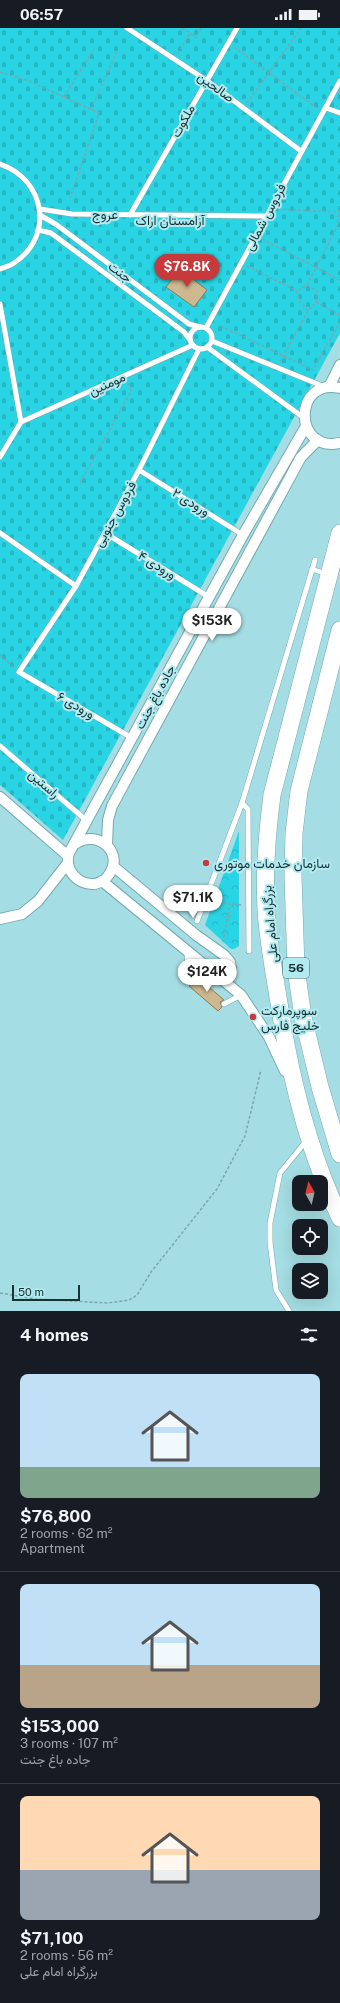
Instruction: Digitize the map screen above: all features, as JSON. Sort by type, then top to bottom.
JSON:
[{"type":"highway","name":"بزرگراه امام علی","points":[[340,534],[272,795],[268,836],[266,908],[271,958],[286,1049],[309,1138],[326,1187],[340,1218]]},
{"type":"highway","name":"بزرگراه امام علی","points":[[340,630],[302,778],[295,812],[293,855],[296,969],[303,1018],[310,1052],[340,1154]]},
{"type":"highway","points":[[277,772],[273,817],[274,822],[278,825],[283,825],[288,820],[295,794],[302,778]]},
{"type":"street","points":[[340,365],[327,387],[340,388]]},
{"type":"street","name":"جاده باغ جنت","points":[[75,844],[305,422],[305,407],[310,398],[316,392],[327,387]]},
{"type":"street","points":[[305,422],[310,433],[318,440],[329,443],[340,443]]},
{"type":"street","name":"جاده باغ جنت","points":[[107,845],[108,820],[112,806],[301,457],[318,440]]},
{"type":"street","points":[[175,660],[187,666]]},
{"type":"street","points":[[0,797],[68,860],[73,876],[81,882],[92,884],[102,881],[110,873],[113,866],[113,855],[107,845],[93,838],[85,839],[75,844],[68,860],[38,901],[22,914],[0,919]]},
{"type":"street","points":[[113,866],[196,935],[224,955],[230,962],[231,968],[221,977]]},
{"type":"street","points":[[102,881],[187,952],[221,977],[241,995],[270,1037],[298,1098]]},
{"type":"lane","name":"صالحین","points":[[127,28],[206,80],[301,151]]},
{"type":"lane","name":"ملکوت","points":[[130,215],[237,28]]},
{"type":"lane","name":"فردوس شمالی","points":[[206,328],[340,81]]},
{"type":"lane","points":[[324,110],[340,113]]},
{"type":"lane","points":[[0,164],[10,167],[24,178],[34,192],[40,209],[38,230],[30,249],[14,263],[0,269]]},
{"type":"lane","name":"عروج","points":[[40,209],[72,214],[266,216]]},
{"type":"lane","name":"جنت","points":[[40,215],[57,225],[189,324],[200,327]]},
{"type":"lane","points":[[38,230],[51,233],[184,332],[193,345],[199,349],[207,348],[305,422]]},
{"type":"lane","points":[[0,304],[21,422],[0,457]]},
{"type":"lane","points":[[190,340],[192,331],[200,327],[206,328],[212,333],[212,340],[207,348]]},
{"type":"lane","points":[[212,340],[327,387]]},
{"type":"lane","name":"مومنین","points":[[21,422],[193,345]]},
{"type":"lane","name":"فردوس جنوبی","points":[[19,672],[76,586],[139,470],[199,349]]},
{"type":"lane","name":"ورودی ۲","points":[[139,470],[243,535]]},
{"type":"lane","points":[[0,532],[76,586]]},
{"type":"lane","name":"ورودی ۴","points":[[105,533],[209,597]]},
{"type":"lane","points":[[197,921],[242,803],[315,560]]},
{"type":"lane","points":[[312,569],[329,575]]},
{"type":"lane","name":"ورودی ۶","points":[[19,672],[132,738]]},
{"type":"lane","name":"راستین","points":[[0,746],[87,821]]},
{"type":"lane","points":[[242,803],[248,809],[249,951]]},
{"type":"lane","points":[[187,952],[189,982]]},
{"type":"lane","points":[[224,1004],[241,995]]},
{"type":"lane","points":[[289,1311],[276,1290],[270,1242],[270,1223],[280,1174],[309,1138]]},
{"type":"path","points":[[182,28],[196,38],[202,28]]},
{"type":"path","points":[[244,108],[301,28]]},
{"type":"path","points":[[175,59],[190,33]]},
{"type":"path","points":[[228,43],[324,110]]},
{"type":"path","points":[[64,97],[94,49]]},
{"type":"path","points":[[91,109],[117,51]]},
{"type":"path","points":[[0,72],[29,81],[99,113],[70,198]]},
{"type":"path","points":[[297,291],[307,285],[337,227],[340,207]]},
{"type":"path","points":[[270,208],[340,212]]},
{"type":"path","points":[[255,236],[340,280]]},
{"type":"path","points":[[241,263],[297,291]]},
{"type":"path","points":[[277,367],[308,311],[316,302],[317,290],[307,285]]},
{"type":"path","points":[[297,291],[299,301],[308,311]]},
{"type":"path","points":[[316,302],[340,315]]},
{"type":"path","points":[[221,326],[313,370],[340,322]]},
{"type":"path","points":[[80,483],[131,391],[127,375]]},
{"type":"path","points":[[0,655],[19,672]]},
{"type":"path","points":[[206,896],[229,904],[248,906]]},
{"type":"path","points":[[223,945],[227,920],[229,918],[229,904]]},
{"type":"path","points":[[0,1293],[35,1299],[108,1303],[129,1300],[138,1294],[151,1272],[217,1188],[245,1136],[261,1070]]},
{"type":"green space","name":"آرامستان اراک","points":[[0,28],[340,28],[340,333],[63,840],[0,785]]},
{"type":"green space","points":[[239,831],[239,946],[231,949],[205,925]]},
{"type":"building","points":[[180,269],[207,290],[194,307],[166,287]]},
{"type":"building","points":[[195,975],[224,1000],[220,1002],[222,1007],[218,1011],[189,986],[192,984]]},
{"type":"place","name":"سازمان خدمات موتوری","points":[[206,863]]},
{"type":"place","name":"سوپرمارکت خلیج فارس","points":[[253,1017]]}]
